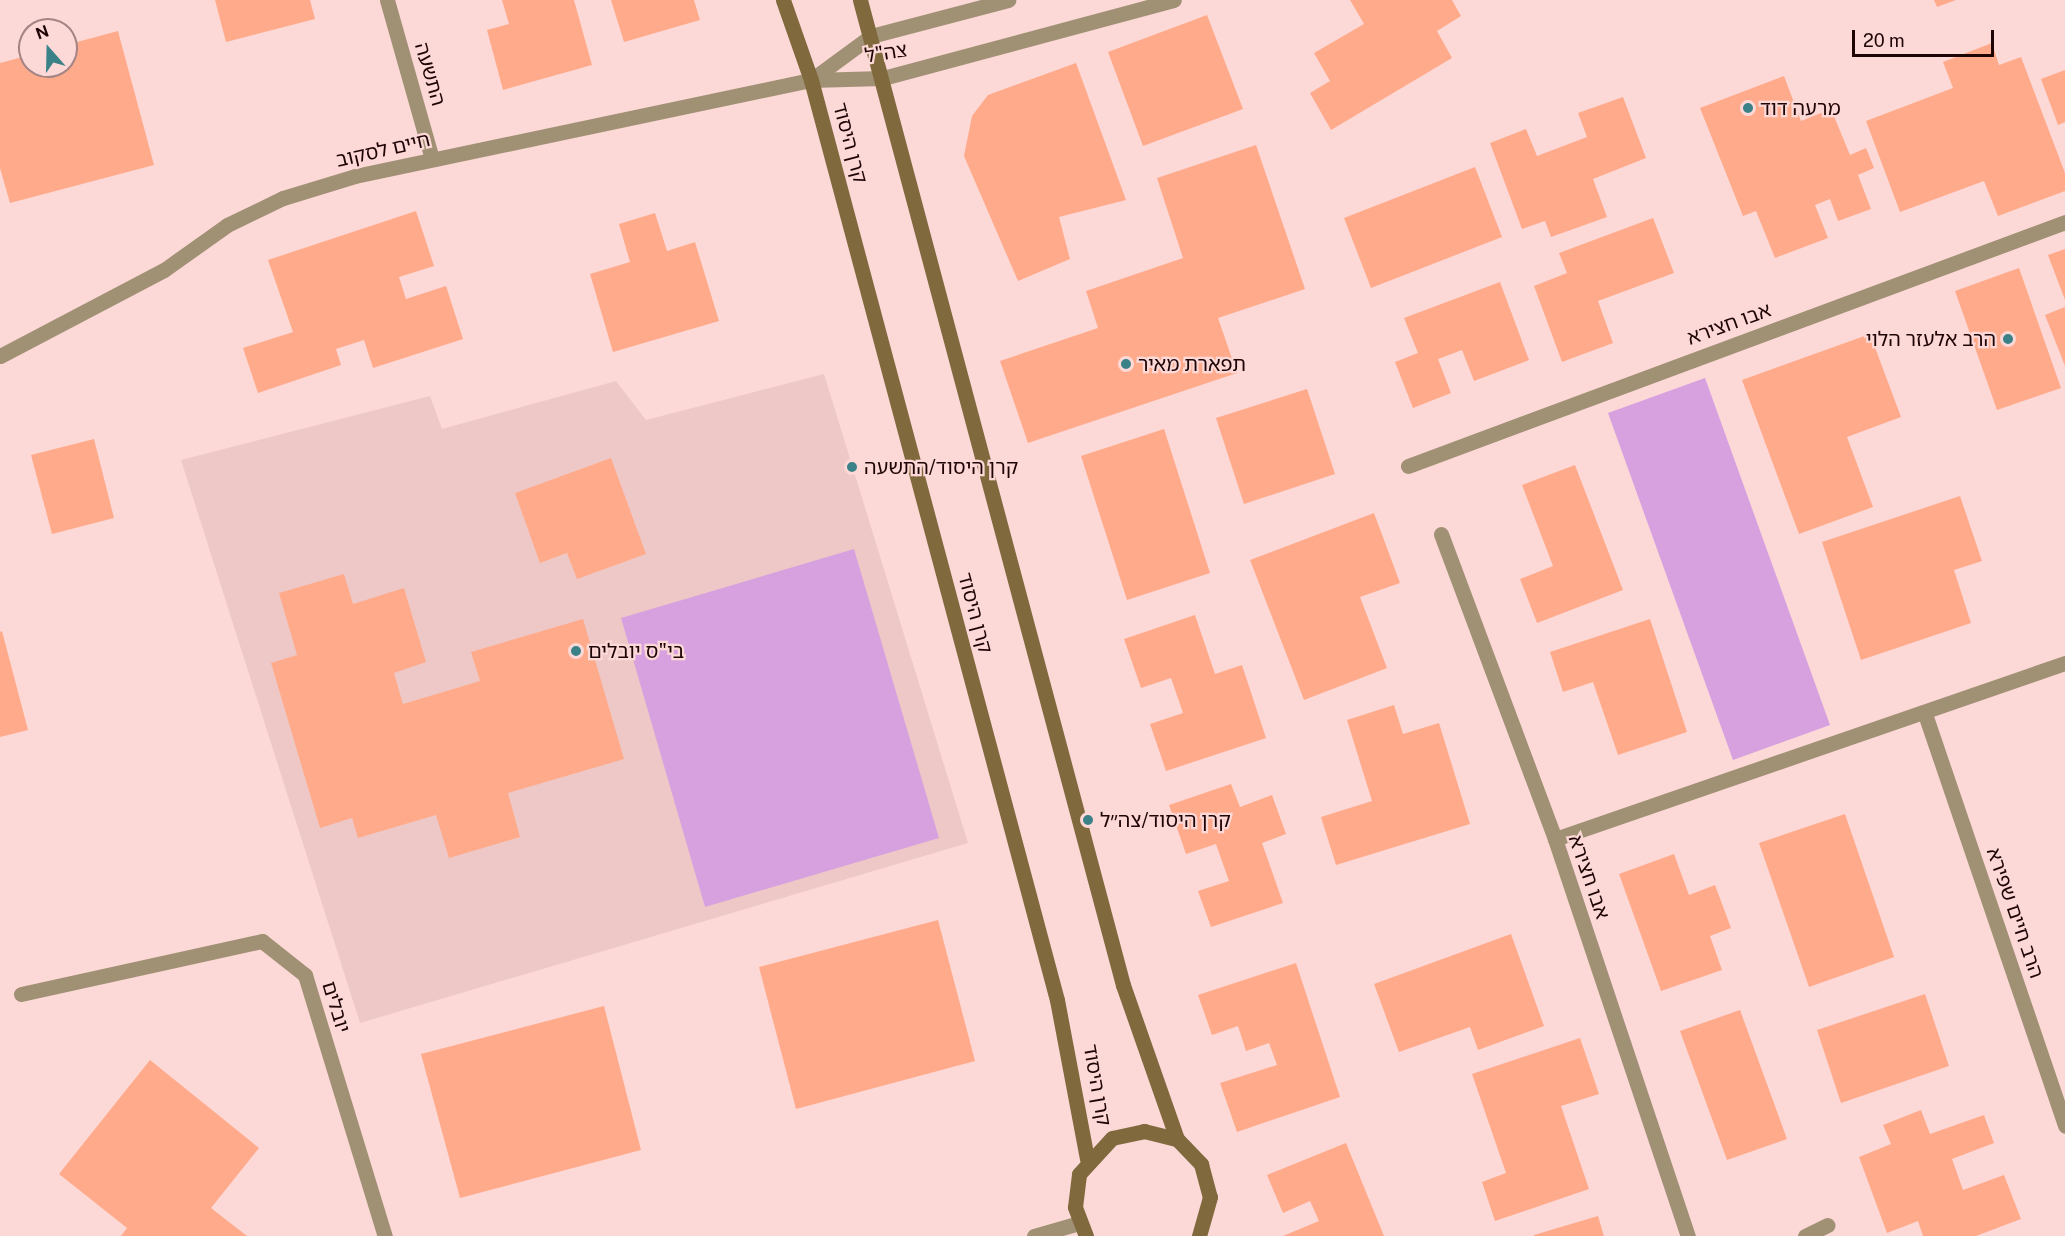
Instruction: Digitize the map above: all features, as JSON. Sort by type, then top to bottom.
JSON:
[{"type":"main road","name":"קרן היסוד","points":[[783,0],[811,80],[1058,1000],[1087,1159]]},
{"type":"main road","points":[[860,0],[883,78],[1123,984],[1177,1139]]},
{"type":"main road","points":[[1082,1230],[1075,1190],[1087,1159],[1128,1132],[1177,1139],[1191,1150],[1208,1179],[1209,1214],[1202,1234]]},
{"type":"street","name":"התשעה","points":[[387,0],[432,159]]},
{"type":"street","name":"צה\"ל","points":[[811,80],[871,36],[1008,0]]},
{"type":"street","name":"צה\"ל","points":[[811,80],[883,78],[1174,0]]},
{"type":"street","name":"חיים לסקוב","points":[[0,356],[164,270],[227,225],[283,198],[432,159],[811,80]]},
{"type":"street","name":"אבו חצירא","points":[[1407,466],[2065,222]]},
{"type":"street","name":"אבו חצירא","points":[[1441,534],[1555,839],[1688,1236]]},
{"type":"street","points":[[1555,839],[1925,714],[2065,663]]},
{"type":"street","name":"הרב חיים שפירא","points":[[1925,714],[2065,1126]]},
{"type":"street","name":"יובלים","points":[[21,994],[262,941],[304,975],[385,1236]]},
{"type":"street","points":[[1805,1236],[1828,1225]]},
{"type":"street","points":[[1034,1236],[1082,1230]]},
{"type":"shaded area","name":"בי\"ס יובלים","points":[[824,374],[968,843],[360,1023],[181,460],[430,396],[442,429],[616,381],[646,420]]},
{"type":"shaded area","points":[[1705,378],[1830,725],[1733,760],[1608,413]]},
{"type":"shaded area","points":[[854,549],[939,838],[705,907],[621,618]]},
{"type":"building","points":[[215,0],[310,0],[315,19],[226,42]]},
{"type":"building","points":[[502,0],[574,0],[592,65],[503,90],[487,30],[509,24]]},
{"type":"building","points":[[611,0],[694,0],[700,20],[624,42]]},
{"type":"building","points":[[1350,0],[1452,0],[1461,16],[1437,31],[1452,58],[1331,130],[1310,93],[1330,81],[1314,53],[1364,24]]},
{"type":"building","points":[[1934,0],[1956,0],[1937,7]]},
{"type":"building","points":[[1207,15],[1243,109],[1143,146],[1108,52]]},
{"type":"building","points":[[118,31],[154,165],[10,203],[0,168],[0,63],[18,58],[18,78],[78,78],[78,42]]},
{"type":"building","points":[[1992,43],[1999,65],[2021,57],[2065,173],[2065,191],[1998,216],[1984,181],[1900,212],[1866,121],[1953,88],[1943,62]]},
{"type":"building","points":[[1076,63],[1126,200],[1059,217],[1070,259],[1018,281],[964,156],[972,116],[988,95]]},
{"type":"building","points":[[2065,70],[2065,122],[2058,125],[2041,79]]},
{"type":"building","points":[[1784,76],[1801,121],[1831,109],[1850,155],[1866,148],[1874,168],[1858,175],[1871,209],[1838,221],[1830,199],[1815,205],[1828,238],[1775,258],[1756,211],[1743,216],[1700,108]]},
{"type":"building","points":[[1623,97],[1646,158],[1593,179],[1607,217],[1551,237],[1545,221],[1522,229],[1490,143],[1526,129],[1537,156],[1587,137],[1578,113]]},
{"type":"building","points":[[1256,145],[1305,289],[1218,318],[1237,373],[1028,443],[1000,361],[1098,328],[1086,291],[1183,258],[1157,178]]},
{"type":"building","points":[[1475,167],[1502,237],[1371,288],[1344,218]]},
{"type":"building","points":[[416,211],[434,266],[399,277],[406,299],[446,286],[463,339],[373,368],[364,340],[336,349],[341,365],[258,393],[243,348],[293,332],[268,260]]},
{"type":"building","points":[[655,213],[667,251],[695,242],[719,321],[613,352],[590,274],[630,262],[619,224]]},
{"type":"building","points":[[1653,218],[1674,273],[1598,301],[1613,343],[1562,362],[1534,286],[1567,273],[1559,253]]},
{"type":"building","points":[[2065,249],[2065,300],[2048,255]]},
{"type":"building","name":"הרב אלעזר הלוי","points":[[2019,268],[2061,388],[1997,410],[1955,291]]},
{"type":"building","points":[[1500,282],[1529,360],[1474,381],[1462,350],[1438,359],[1451,393],[1413,408],[1395,362],[1418,353],[1404,318]]},
{"type":"building","points":[[2065,307],[2065,366],[2045,315]]},
{"type":"building","points":[[1870,334],[1901,417],[1847,437],[1873,507],[1799,534],[1742,380]]},
{"type":"building","points":[[1307,389],[1335,474],[1244,504],[1216,418]]},
{"type":"building","points":[[1164,429],[1210,573],[1127,600],[1081,456]]},
{"type":"building","points":[[94,439],[114,518],[52,534],[31,455]]},
{"type":"building","points":[[611,458],[646,554],[577,579],[567,553],[540,563],[515,493]]},
{"type":"building","points":[[1575,465],[1623,590],[1537,623],[1520,579],[1553,566],[1522,485]]},
{"type":"building","points":[[1960,496],[1982,561],[1954,570],[1971,623],[1861,660],[1822,542]]},
{"type":"building","points":[[1374,513],[1400,583],[1360,597],[1387,668],[1304,700],[1250,560]]},
{"type":"building","points":[[344,574],[353,604],[404,588],[426,662],[394,673],[403,704],[480,681],[471,652],[583,619],[624,759],[508,793],[520,837],[449,858],[436,815],[358,838],[352,818],[320,828],[271,663],[297,655],[279,593]]},
{"type":"building","points":[[1195,615],[1215,674],[1242,665],[1266,738],[1166,771],[1150,724],[1183,713],[1171,678],[1141,688],[1124,639]]},
{"type":"building","points":[[1650,619],[1687,732],[1618,755],[1593,682],[1563,692],[1550,652]]},
{"type":"building","points":[[2,631],[28,730],[0,737],[0,632]]},
{"type":"building","points":[[1394,705],[1403,734],[1439,723],[1470,824],[1336,865],[1321,817],[1372,801],[1347,720]]},
{"type":"building","points":[[1231,784],[1240,807],[1272,795],[1286,834],[1262,843],[1283,903],[1211,927],[1198,891],[1229,881],[1216,844],[1186,854],[1169,805]]},
{"type":"building","points":[[1845,814],[1894,957],[1809,987],[1759,843]]},
{"type":"building","points":[[1674,854],[1689,895],[1715,885],[1731,928],[1710,936],[1722,970],[1661,991],[1619,874]]},
{"type":"building","points":[[938,920],[975,1061],[796,1109],[759,967]]},
{"type":"building","points":[[1511,934],[1544,1026],[1478,1050],[1470,1027],[1399,1052],[1374,984]]},
{"type":"building","points":[[1296,963],[1340,1097],[1237,1132],[1220,1083],[1277,1065],[1269,1043],[1246,1051],[1238,1026],[1212,1035],[1198,995]]},
{"type":"building","points":[[1925,994],[1949,1066],[1841,1103],[1817,1030]]},
{"type":"building","points":[[604,1006],[641,1150],[460,1198],[421,1054]]},
{"type":"building","points":[[1740,1010],[1787,1139],[1727,1160],[1680,1031]]},
{"type":"building","points":[[1580,1038],[1599,1094],[1561,1106],[1589,1189],[1495,1221],[1482,1182],[1506,1173],[1472,1074]]},
{"type":"building","points":[[150,1060],[259,1148],[211,1208],[247,1236],[121,1236],[127,1228],[59,1174]]},
{"type":"building","points":[[1921,1110],[1930,1134],[1984,1115],[1994,1143],[1952,1159],[1963,1190],[2004,1175],[2021,1219],[1976,1236],[1923,1236],[1918,1221],[1887,1233],[1859,1157],[1891,1144],[1883,1125]]},
{"type":"building","points":[[1346,1143],[1384,1236],[1283,1236],[1319,1221],[1310,1201],[1283,1213],[1267,1175]]},
{"type":"building","points":[[1598,1216],[1604,1236],[1534,1236],[1534,1235]]},
{"type":"place","name":"מרעה דוד","points":[[1748,108]]},
{"type":"place","name":"הרב אלעזר הלוי","points":[[2008,339]]},
{"type":"place","name":"תפארת מאיר","points":[[1126,364]]},
{"type":"place","name":"קרן היסוד/התשעה","points":[[852,467]]},
{"type":"place","name":"בי\"ס יובלים","points":[[576,651]]},
{"type":"place","name":"קרן היסוד/צה״ל","points":[[1088,820]]}]
